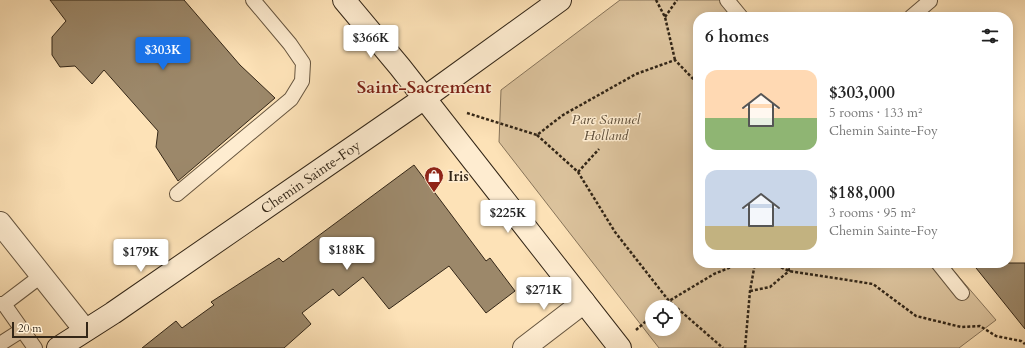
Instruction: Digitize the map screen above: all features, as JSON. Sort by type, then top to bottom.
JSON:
[{"type":"main road","points":[[344,0],[620,348]]},
{"type":"main road","name":"Chemin Sainte-Foy","points":[[58,348],[112,313],[423,99],[560,0]]},
{"type":"main road","points":[[0,224],[85,330]]},
{"type":"main road","points":[[524,348],[584,302]]},
{"type":"lane","points":[[177,194],[291,99],[302,81],[303,63],[290,44],[253,0]]},
{"type":"lane","points":[[727,0],[737,12]]},
{"type":"lane","points":[[917,12],[930,2]]},
{"type":"lane","points":[[942,268],[962,293]]},
{"type":"lane","points":[[35,348],[2,304],[42,276]]},
{"type":"lane","points":[[0,344],[22,330]]},
{"type":"path","points":[[656,0],[665,17],[675,60],[693,79]]},
{"type":"path","points":[[665,17],[677,0]]},
{"type":"path","points":[[537,135],[563,115],[636,74],[675,60]]},
{"type":"path","points":[[461,111],[537,135],[578,172],[614,232],[668,300]]},
{"type":"path","points":[[578,172],[599,149]]},
{"type":"path","points":[[671,300],[714,274],[729,268]]},
{"type":"path","points":[[745,348],[750,291],[754,268]]},
{"type":"path","points":[[785,268],[874,284],[916,316],[961,327],[980,326],[996,336],[1021,341],[1025,344]]},
{"type":"path","points":[[750,291],[770,287],[790,270]]},
{"type":"path","points":[[681,311],[723,348]]},
{"type":"green space","name":"Parc Samuel Holland","points":[[620,0],[721,0],[732,12],[693,12],[693,268],[951,268],[996,320],[959,348],[659,348],[650,336],[681,336],[681,300],[645,300],[645,330],[499,142],[501,90]]},
{"type":"building","points":[[50,0],[184,0],[240,65],[275,98],[178,181],[156,147],[158,131],[104,70],[92,84],[75,66],[60,67],[52,55],[52,37],[66,21]]},
{"type":"building","points":[[414,165],[486,261],[490,258],[515,291],[486,313],[449,266],[389,309],[363,277],[339,296],[333,289],[302,313],[311,324],[284,348],[142,348],[176,321],[182,328],[214,305],[211,302],[279,258],[283,262]]},
{"type":"building","points":[[1013,263],[1025,263],[1025,329],[976,268],[1013,268]]},
{"type":"place","name":"Iris","points":[[434,193]]},
{"type":"district","name":"Saint-Sacrement","points":[[424,87]]}]
